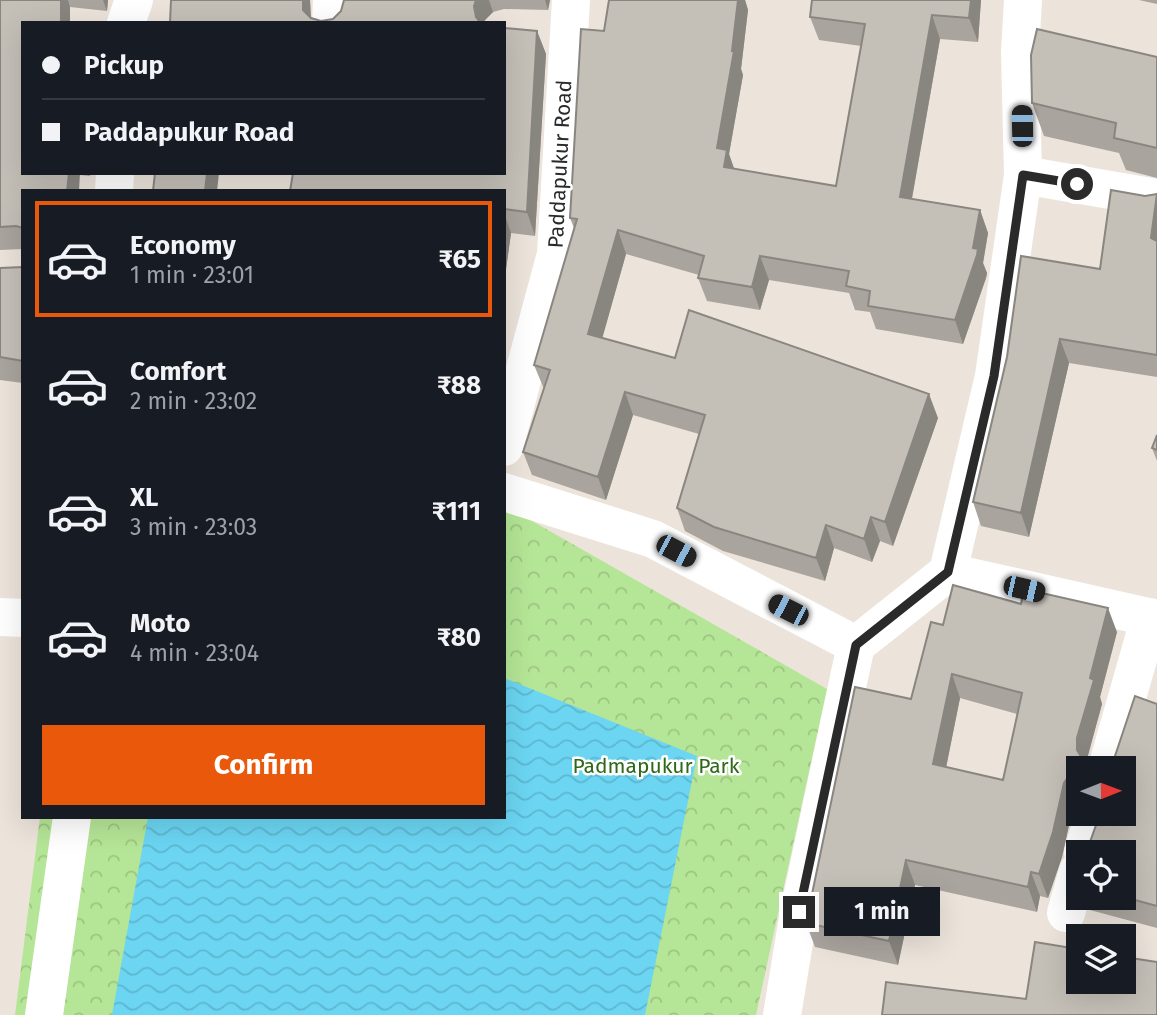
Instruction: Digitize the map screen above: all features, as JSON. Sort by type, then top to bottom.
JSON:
[{"type":"street","points":[[127,21],[134,0]]},
{"type":"street","points":[[331,21],[332,0]]},
{"type":"street","points":[[782,1015],[799,912],[856,645],[948,572],[994,376],[1023,175],[1020,52],[1023,0]]},
{"type":"street","points":[[529,32],[569,17]]},
{"type":"street","name":"Paddapukur Road","points":[[506,440],[556,254],[569,17]]},
{"type":"street","points":[[1023,175],[1157,198]]},
{"type":"street","points":[[506,493],[653,540],[856,645]]},
{"type":"street","points":[[948,572],[1153,618],[1111,756]]},
{"type":"street","points":[[0,617],[21,618]]},
{"type":"street","points":[[44,1015],[72,819]]},
{"type":"green space","name":"Padmapukur Park","points":[[506,506],[827,689],[756,1015],[15,1015],[40,819],[506,819]]},
{"type":"water","points":[[506,679],[697,756],[645,1015],[112,1015],[148,819],[506,819]]},
{"type":"building","points":[[0,0],[61,0],[61,21],[21,21],[21,175],[69,175],[67,189],[21,189],[21,227],[0,227]]},
{"type":"building","points":[[171,0],[303,0],[303,10],[311,18],[321,21],[170,21]]},
{"type":"building","points":[[344,0],[476,0],[476,17],[479,21],[321,21],[333,19],[341,11]]},
{"type":"building","points":[[609,0],[738,0],[734,51],[717,148],[727,150],[724,167],[836,186],[865,24],[810,17],[812,0],[971,0],[969,18],[932,15],[900,197],[980,210],[973,248],[978,249],[977,255],[955,320],[868,306],[870,291],[846,286],[849,271],[760,256],[752,287],[698,278],[704,256],[618,230],[588,334],[675,358],[689,310],[929,394],[885,522],[871,517],[864,539],[826,525],[816,558],[714,527],[677,508],[705,415],[625,392],[598,477],[523,452],[550,370],[534,365],[577,219],[570,218],[581,29],[604,31]]},
{"type":"building","points":[[506,28],[537,31],[527,212],[506,209],[506,189],[290,189],[293,175],[506,175]]},
{"type":"building","points":[[1037,29],[1157,57],[1157,148],[1114,138],[1116,123],[1032,103],[1031,55]]},
{"type":"building","points":[[155,175],[207,175],[205,189],[153,189]]},
{"type":"building","points":[[1111,190],[1145,196],[1157,194],[1151,238],[1157,241],[1157,355],[1060,339],[1021,513],[973,502],[1007,357],[1021,256],[1100,269]]},
{"type":"building","points":[[21,267],[21,361],[0,357],[0,268]]},
{"type":"building","points":[[1157,435],[1157,450],[1152,448]]},
{"type":"building","points":[[953,585],[1021,604],[1024,589],[1108,608],[1090,678],[1094,680],[1077,738],[1077,750],[1081,756],[1066,756],[1066,780],[1039,874],[1031,872],[1028,887],[906,860],[889,941],[806,923],[855,687],[911,699],[931,622],[943,625]],"holes":[[[952,674],[1022,693],[1003,780],[933,764]]]},
{"type":"building","points":[[1135,696],[1157,704],[1157,906],[1136,900],[1136,840],[1091,840],[1096,826],[1136,826],[1136,756],[1115,756]]},
{"type":"building","points":[[1035,942],[1066,947],[1066,994],[1136,994],[1136,959],[1157,962],[1157,1015],[882,1015],[886,982],[1026,999]]},
{"type":"route","points":[[799,912],[856,645],[948,572],[994,376],[1023,175],[1077,184]]}]
